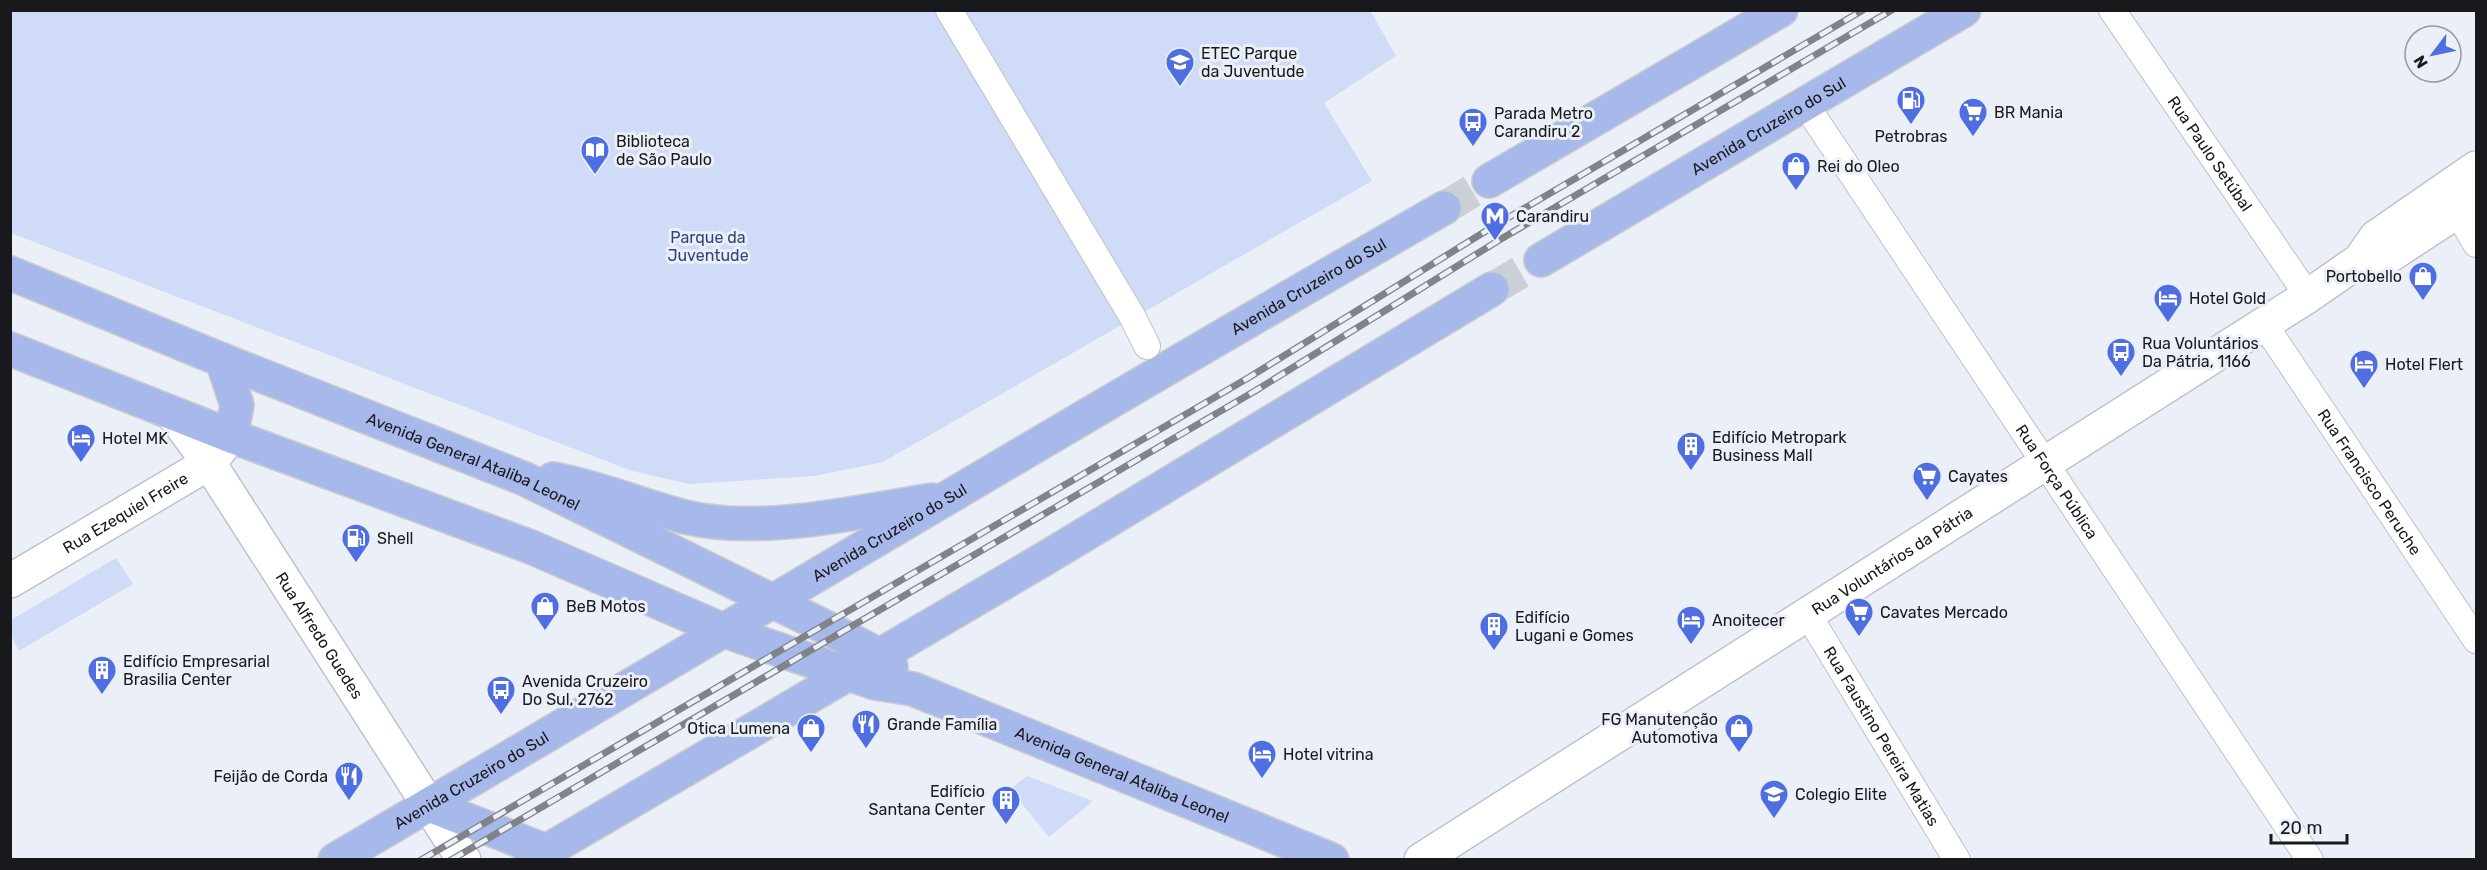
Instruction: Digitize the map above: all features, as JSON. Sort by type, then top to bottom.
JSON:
[{"type":"main road","points":[[1489,182],[1747,19],[1781,10]]},
{"type":"main road","name":"Avenida Cruzeiro do Sul","points":[[1541,260],[1964,10]]},
{"type":"main road","name":"Rua Voluntários da Pátria","points":[[1421,860],[2308,296],[2360,260],[2376,237],[2476,168]]},
{"type":"main road","name":"Rua Voluntários da Pátria","points":[[2360,260],[2389,256],[2467,205]]},
{"type":"main road","name":"Avenida Cruzeiro do Sul","points":[[335,860],[948,497],[1444,208]]},
{"type":"main road","name":"Avenida General Ataliba Leonel","points":[[10,273],[222,360],[525,479],[774,601],[879,656],[913,689]]},
{"type":"main road","points":[[429,805],[538,855],[879,656],[1492,289]]},
{"type":"main road","name":"Avenida General Ataliba Leonel","points":[[10,349],[231,436],[531,547],[725,631],[875,683],[913,689],[1332,860]]},
{"type":"main road","points":[[222,360],[237,405],[231,436]]},
{"type":"main road","name":"Rua Alfredo Guedes","points":[[172,413],[209,463],[464,860]]},
{"type":"main road","name":"Rua Ezequiel Freire","points":[[10,581],[209,463],[231,436]]},
{"type":"main road","points":[[525,479],[552,479],[580,484],[687,517],[742,523],[808,519],[948,497]]},
{"type":"street","points":[[949,10],[1132,316],[1146,346]]},
{"type":"street","name":"Rua Paulo Setúbal","points":[[2112,10],[2308,296]]},
{"type":"street","name":"Rua Força Pública","points":[[1804,104],[2046,462],[2310,860]]},
{"type":"street","points":[[2467,205],[2476,244]]},
{"type":"street","name":"Rua Francisco Peruche","points":[[2264,324],[2476,640]]},
{"type":"street","name":"Rua Faustino Pereira Matias","points":[[1807,614],[1957,860]]},
{"type":"green space","name":"Parque da Juventude","points":[[1370,10],[1396,56],[1324,103],[1372,181],[883,462],[814,476],[689,484],[632,471],[11,233],[10,11]]},
{"type":"green space","points":[[116,558],[133,584],[19,651],[11,635],[11,620]]},
{"type":"green space","points":[[1027,776],[1093,801],[1049,837],[1010,789]]},
{"type":"tunnel","points":[[1444,208],[1489,181]]},
{"type":"tunnel","points":[[1492,289],[1541,260]]},
{"type":"railway","points":[[421,860],[1248,378],[1494,226],[1863,10]]},
{"type":"railway","points":[[451,860],[1255,391],[1501,239],[1892,10]]},
{"type":"place","name":"ETEC Parque da Juventude","points":[[1180,88]]},
{"type":"place","name":"Petrobras","points":[[1911,126]]},
{"type":"place","name":"BR Mania","points":[[1973,138]]},
{"type":"place","name":"Parada Metro Carandiru 2","points":[[1473,148]]},
{"type":"place","name":"Biblioteca de São Paulo","points":[[595,176]]},
{"type":"place","name":"Rei do Oleo","points":[[1796,192]]},
{"type":"place","name":"Carandiru","points":[[1495,242]]},
{"type":"place","name":"Portobello","points":[[2423,302]]},
{"type":"place","name":"Hotel Gold","points":[[2168,324]]},
{"type":"place","name":"Rua Voluntários Da Pátria, 1166","points":[[2121,378]]},
{"type":"place","name":"Hotel Flert","points":[[2364,390]]},
{"type":"place","name":"Hotel MK","points":[[81,464]]},
{"type":"place","name":"Edifício Metropark Business Mall","points":[[1691,472]]},
{"type":"place","name":"Cayates","points":[[1927,502]]},
{"type":"place","name":"Shell","points":[[356,564]]},
{"type":"place","name":"BeB Motos","points":[[545,632]]},
{"type":"place","name":"Cavates Mercado","points":[[1859,638]]},
{"type":"place","name":"Anoitecer","points":[[1691,646]]},
{"type":"place","name":"Edifício Lugani e Gomes","points":[[1494,652]]},
{"type":"place","name":"Edifício Empresarial Brasilia Center","points":[[102,696]]},
{"type":"place","name":"Avenida Cruzeiro Do Sul, 2762","points":[[501,716]]},
{"type":"place","name":"Grande Família","points":[[866,750]]},
{"type":"place","name":"Otica Lumena","points":[[811,754]]},
{"type":"place","name":"FG Manutenção Automotiva","points":[[1739,754]]},
{"type":"place","name":"Hotel vitrina","points":[[1262,780]]},
{"type":"place","name":"Feijão de Corda","points":[[349,802]]},
{"type":"place","name":"Colegio Elite","points":[[1774,820]]},
{"type":"place","name":"Edifício Santana Center","points":[[1006,826]]}]
